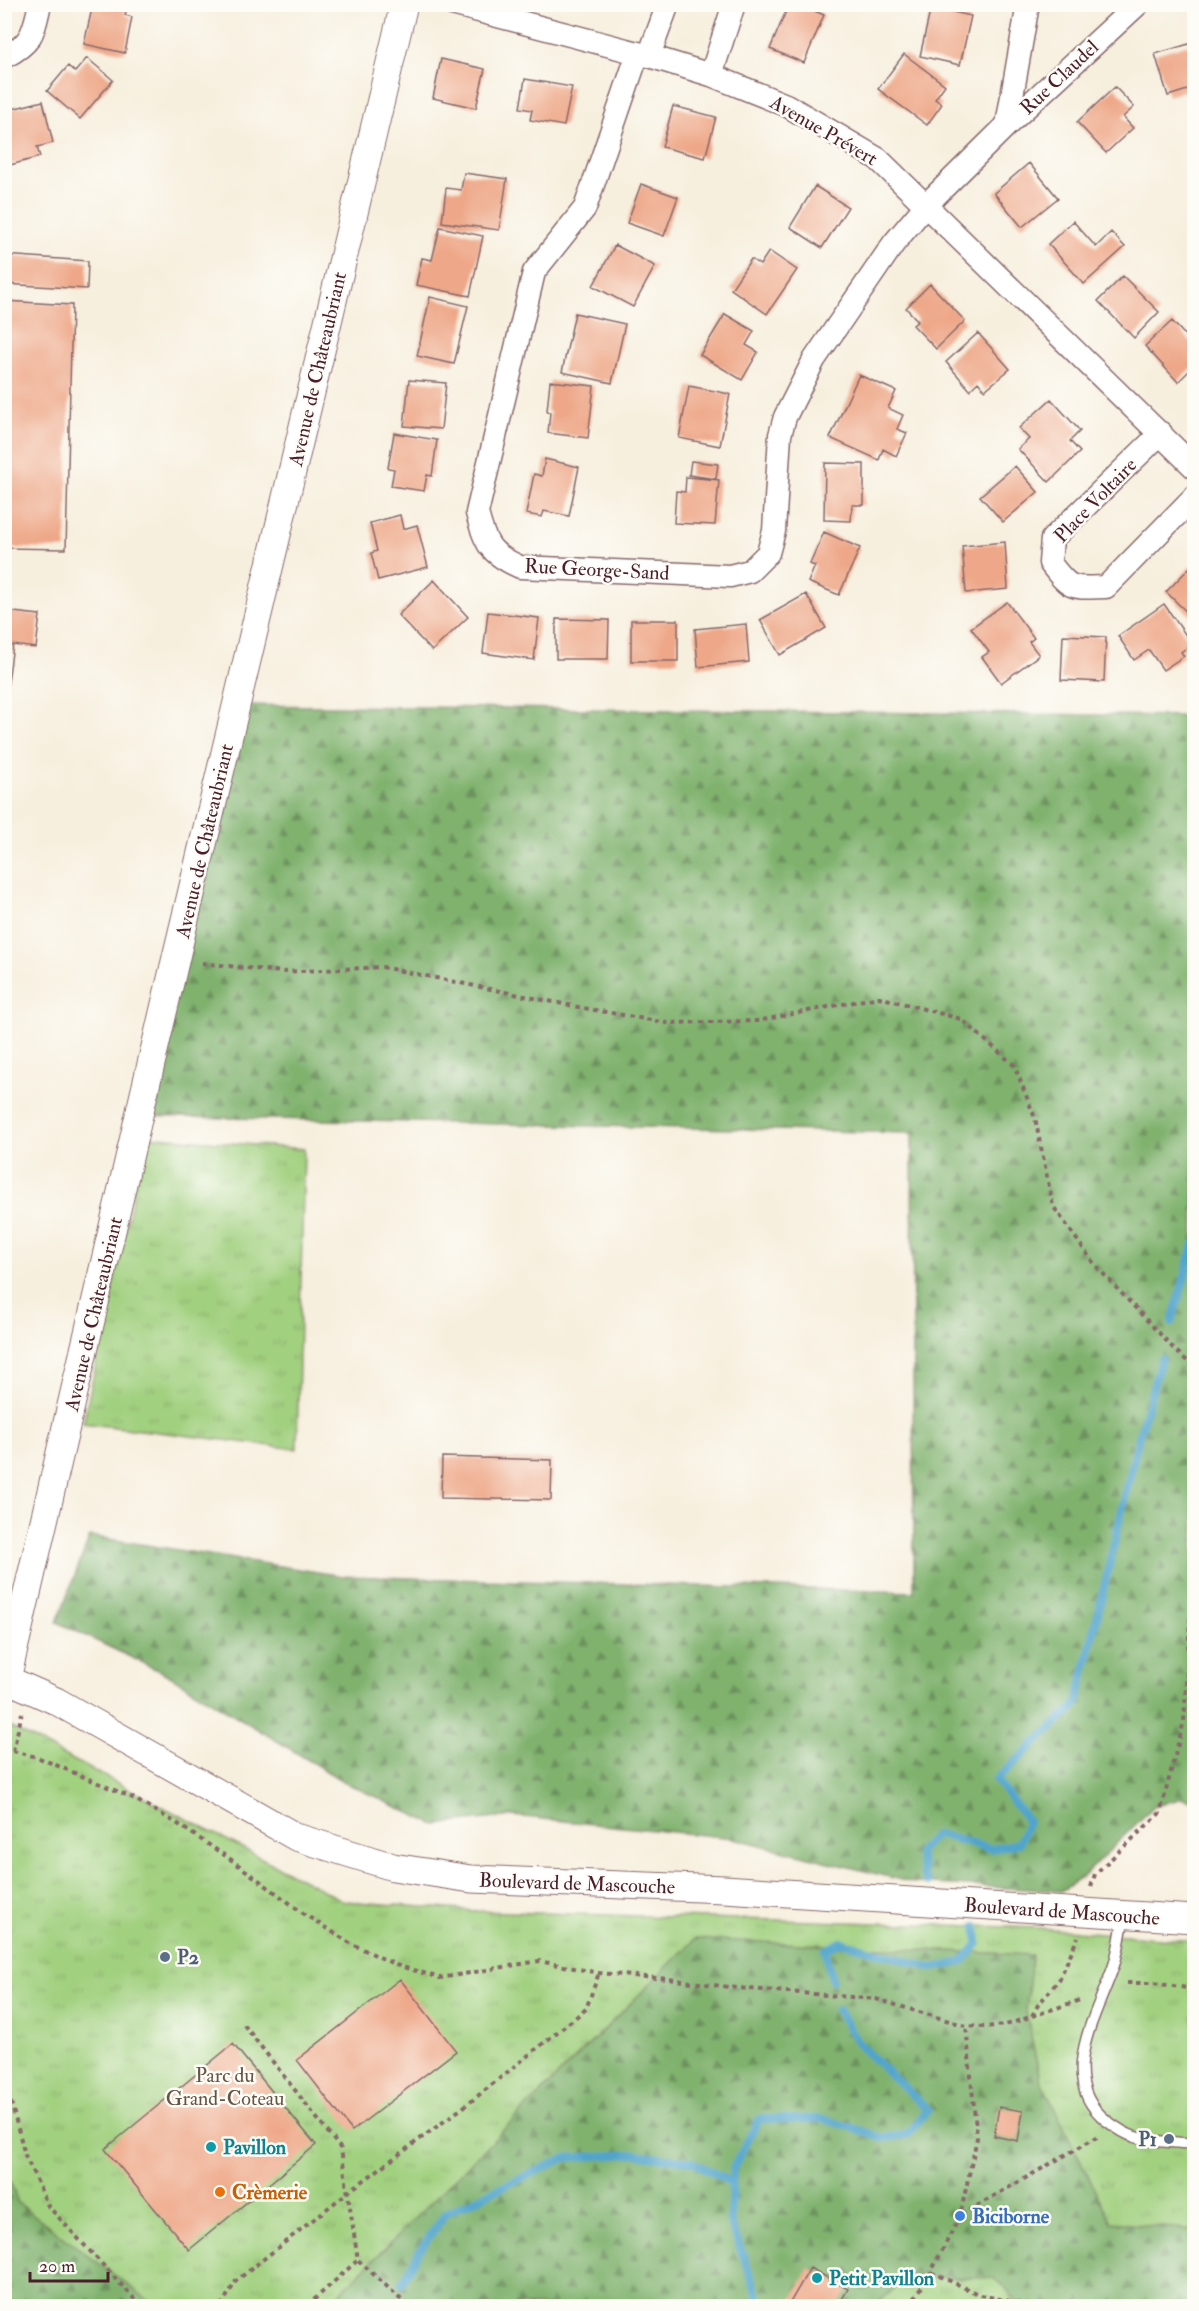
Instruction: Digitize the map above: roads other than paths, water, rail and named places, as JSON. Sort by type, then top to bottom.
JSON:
[{"type":"street","points":[[4,57],[20,50],[33,35],[40,4]]},
{"type":"street","name":"Avenue de Châteaubriant","points":[[5,1682],[404,4]]},
{"type":"street","name":"Avenue Prévert","points":[[452,4],[711,75],[786,105],[878,159],[1161,433],[1193,461]]},
{"type":"street","name":"Rue George-Sand","points":[[668,4],[643,55],[585,208],[534,272],[477,513],[483,538],[500,559],[520,567],[730,576],[750,570],[768,553],[774,531],[780,435],[785,417],[814,360],[894,243],[926,205]]},
{"type":"street","points":[[711,75],[734,4]]},
{"type":"street","name":"Rue Claudel","points":[[1007,125],[1028,4]]},
{"type":"street","name":"Rue Claudel","points":[[926,205],[1007,125],[1138,4]]},
{"type":"street","name":"Place Voltaire","points":[[1161,433],[1052,539],[1050,563],[1074,588],[1106,587],[1194,497]]},
{"type":"street","name":"Boulevard de Mascouche","points":[[5,1682],[56,1701],[296,1837],[393,1867],[471,1879],[724,1889],[1194,1919]]},
{"type":"lane","points":[[1124,1915],[1115,1961],[1089,2027],[1081,2060],[1084,2091],[1096,2112],[1115,2127],[1134,2137],[1194,2144]]},
{"type":"waterway","points":[[1172,1322],[1194,1244]]},
{"type":"waterway","points":[[928,1882],[925,1880],[919,1852],[936,1834],[992,1849],[1019,1843],[1028,1821],[996,1780],[1077,1704],[1139,1436],[1161,1359]]},
{"type":"waterway","points":[[832,1980],[825,1950],[841,1942],[932,1968],[963,1962],[978,1943],[976,1926]]},
{"type":"waterway","points":[[762,2306],[730,2221],[733,2168],[759,2119],[824,2119],[884,2138],[907,2135],[928,2110],[859,2045],[838,2010]]},
{"type":"waterway","points":[[402,2284],[418,2253],[446,2213],[565,2158],[634,2154],[691,2161],[732,2183]]},
{"type":"place","name":"P2","points":[[165,1957]]},
{"type":"place","name":"P1","points":[[1169,2139]]},
{"type":"place","name":"Pavillon","points":[[211,2147]]},
{"type":"place","name":"Crèmerie","points":[[220,2192]]},
{"type":"place","name":"Biciborne","points":[[960,2216]]},
{"type":"place","name":"Petit Pavillon","points":[[817,2278]]},
{"type":"park label","name":"Parc du Grand-Coteau","points":[[225,2086]]}]
